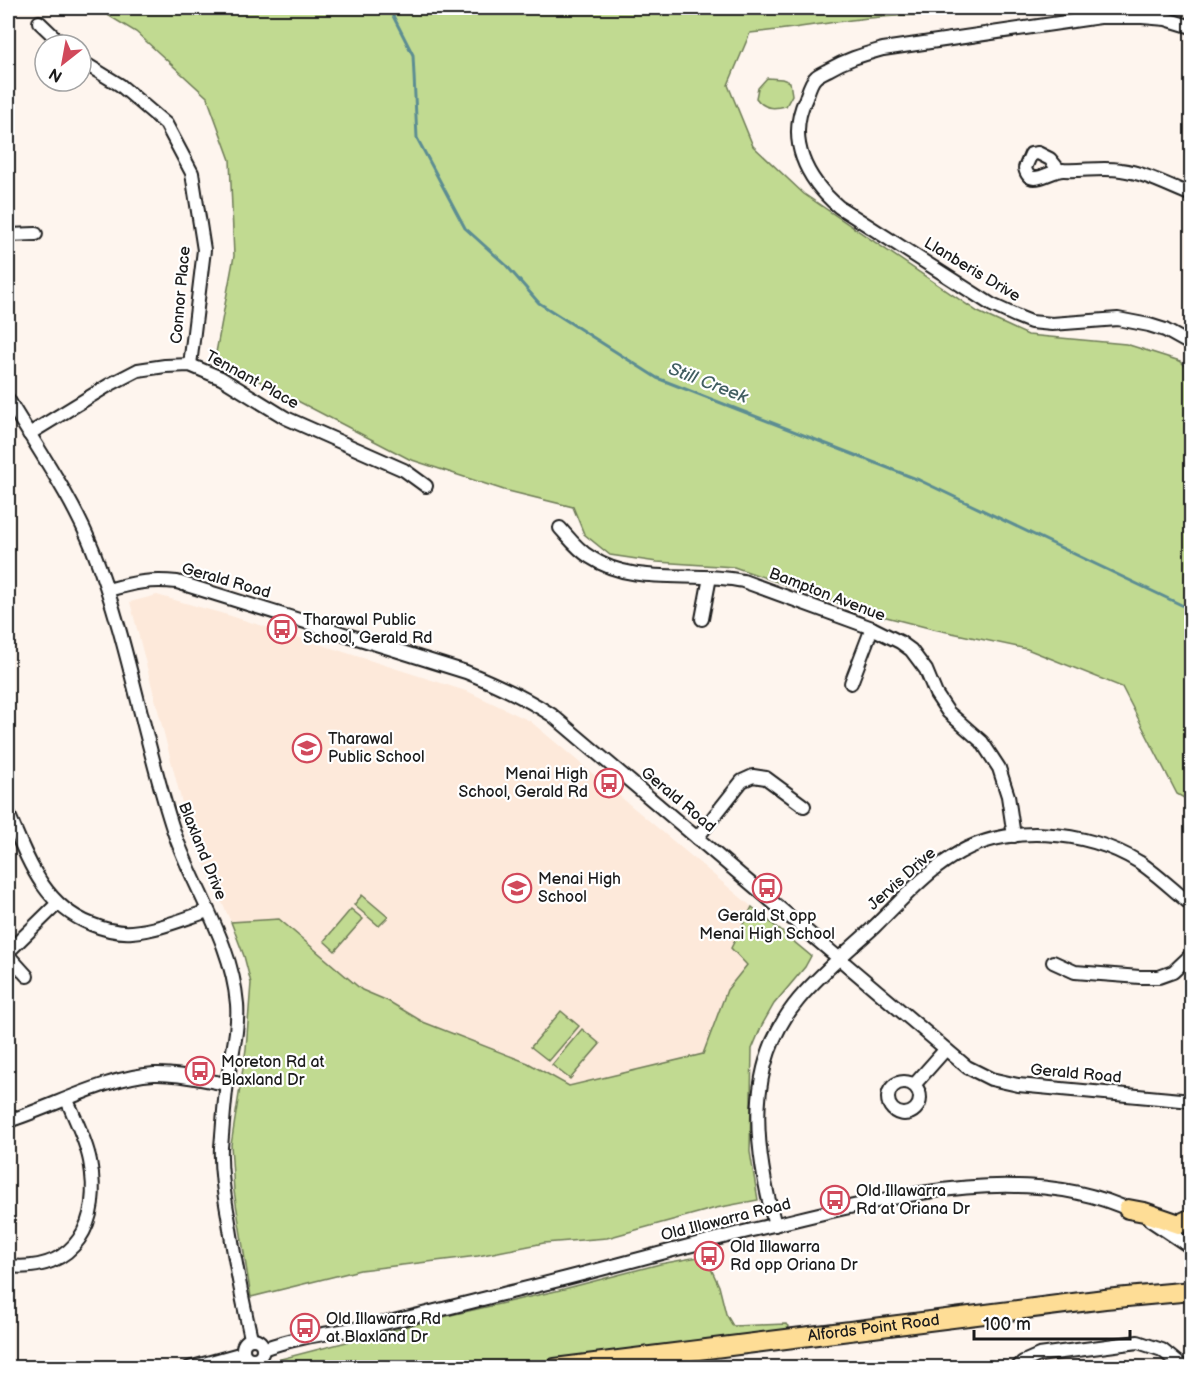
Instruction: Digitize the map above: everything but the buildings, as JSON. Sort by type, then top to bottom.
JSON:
[{"type":"highway","points":[[1128,1209],[1179,1224],[1191,1218]]},
{"type":"highway","name":"Alfords Point Road","points":[[555,1368],[1105,1299],[1191,1291]]},
{"type":"highway","name":"Alfords Point Road","points":[[643,1368],[1101,1310],[1191,1303]]},
{"type":"street","name":"Llanberis Drive","points":[[1191,27],[1166,19],[1142,16],[1100,17],[883,50],[849,58],[815,78],[800,113],[798,140],[812,180],[839,207],[992,305],[1031,322],[1052,324],[1118,319],[1149,325],[1179,336],[1191,345]]},
{"type":"street","points":[[39,22],[50,33]]},
{"type":"street","name":"Connor Place","points":[[93,68],[120,85],[166,123],[192,173],[204,250],[190,365]]},
{"type":"street","points":[[1059,170],[1120,170],[1144,175],[1191,195]]},
{"type":"street","points":[[8,235],[36,234]]},
{"type":"street","name":"Tennant Place","points":[[29,434],[138,370],[190,365],[221,378],[294,422],[404,470],[426,486]]},
{"type":"street","name":"Blaxland Drive","points":[[8,399],[62,488],[92,548],[119,625],[162,794],[175,835],[224,944],[233,976],[237,1006],[236,1035],[227,1084],[221,1175],[232,1249],[251,1338]]},
{"type":"street","name":"Bampton Avenue","points":[[560,528],[588,556],[621,572],[729,578],[743,581],[872,627],[900,642],[911,650],[926,670],[936,694],[948,712],[990,752],[1004,781],[1014,836]]},
{"type":"street","points":[[702,619],[710,578]]},
{"type":"street","name":"Gerald Road","points":[[108,590],[139,581],[177,582],[496,683],[552,715],[967,1067],[991,1079],[1018,1085],[1191,1101]]},
{"type":"street","points":[[851,683],[872,627]]},
{"type":"street","points":[[697,838],[742,781],[753,776],[766,778],[804,806]]},
{"type":"street","points":[[8,813],[31,867],[42,886],[57,904],[78,919],[103,928],[129,932],[158,928],[208,911]]},
{"type":"street","name":"Jervis Drive","points":[[775,1225],[758,1138],[757,1109],[761,1080],[777,1034],[790,1011],[816,981],[942,863],[967,848],[1014,836],[1060,836],[1083,839],[1100,843],[1141,864],[1191,905]]},
{"type":"street","points":[[27,976],[8,954],[57,904]]},
{"type":"street","points":[[1053,962],[1075,972],[1159,977],[1173,972],[1191,954]]},
{"type":"street","points":[[914,1085],[945,1050]]},
{"type":"street","points":[[8,1121],[114,1082],[146,1075],[176,1075],[227,1084]]},
{"type":"street","points":[[8,1266],[41,1265],[60,1258],[74,1246],[84,1229],[90,1204],[92,1174],[89,1157],[67,1100]]},
{"type":"street","name":"Old Illawarra Road","points":[[263,1349],[568,1278],[633,1259],[880,1200],[934,1190],[992,1187],[1045,1188],[1065,1191],[1100,1199],[1128,1209],[1191,1247]]},
{"type":"street","points":[[251,1338],[260,1341],[263,1349],[259,1357],[253,1359],[247,1358],[243,1353],[244,1344],[251,1338]]},
{"type":"street","points":[[1017,1368],[1023,1362],[1039,1355],[1138,1342],[1162,1350],[1184,1368]]},
{"type":"street","points":[[189,1368],[243,1353]]},
{"type":"shaded area","name":"Menai High School","points":[[157,595],[231,616],[469,692],[530,721],[752,907],[731,948],[747,965],[727,990],[703,1054],[569,1086],[528,1063],[423,1022],[388,1001],[362,990],[279,919],[231,922],[204,864],[182,803],[130,602]]},
{"type":"green space","points":[[96,8],[1012,8],[879,17],[750,33],[728,85],[753,146],[804,194],[978,312],[1028,335],[1126,344],[1180,361],[1191,371],[1191,802],[1177,794],[1122,687],[1027,649],[933,629],[855,609],[734,567],[657,562],[610,555],[584,534],[573,507],[504,490],[409,459],[215,358],[234,256],[230,160],[207,97],[136,32]]},
{"type":"green space","points":[[767,78],[790,82],[792,95],[786,106],[769,107],[756,98],[758,88]]},
{"type":"green space","points":[[362,895],[388,917],[379,926],[354,905]]},
{"type":"green space","points":[[752,907],[811,956],[805,967],[774,1004],[752,1049],[750,1152],[758,1200],[716,1208],[607,1238],[544,1243],[478,1256],[360,1270],[251,1297],[234,1191],[231,1145],[246,1049],[251,983],[231,922],[279,919],[362,990],[388,1001],[423,1022],[528,1063],[569,1086],[703,1054],[727,990],[747,965],[731,948]]},
{"type":"green space","points":[[351,909],[363,919],[335,951],[324,941]]},
{"type":"green space","points":[[561,1011],[579,1026],[549,1061],[531,1047]]},
{"type":"green space","points":[[582,1029],[600,1044],[570,1079],[552,1065]]},
{"type":"green space","points":[[698,1257],[707,1260],[719,1286],[726,1314],[733,1326],[786,1324],[789,1326],[788,1330],[498,1367],[246,1368],[451,1315],[660,1264]]},
{"type":"waterway","name":"Still Creek","points":[[389,8],[413,55],[417,138],[465,228],[506,265],[539,303],[657,378],[919,480],[1192,610]]},
{"type":"place","name":"Tharawal Public School, Gerald Rd","points":[[282,629]]},
{"type":"place","name":"Tharawal Public School","points":[[307,748]]},
{"type":"place","name":"Menai High School, Gerald Rd","points":[[609,783]]},
{"type":"place","name":"Menai High School","points":[[517,888]]},
{"type":"place","name":"Gerald St opp Menai High School","points":[[767,888]]},
{"type":"place","name":"Moreton Rd at Blaxland Dr","points":[[200,1071]]},
{"type":"place","name":"Old Illawarra Rd at Oriana Dr","points":[[835,1200]]},
{"type":"place","name":"Old Illawarra Rd opp Oriana Dr","points":[[709,1256]]},
{"type":"place","name":"Old Illawarra Rd at Blaxland Dr","points":[[305,1328]]}]
